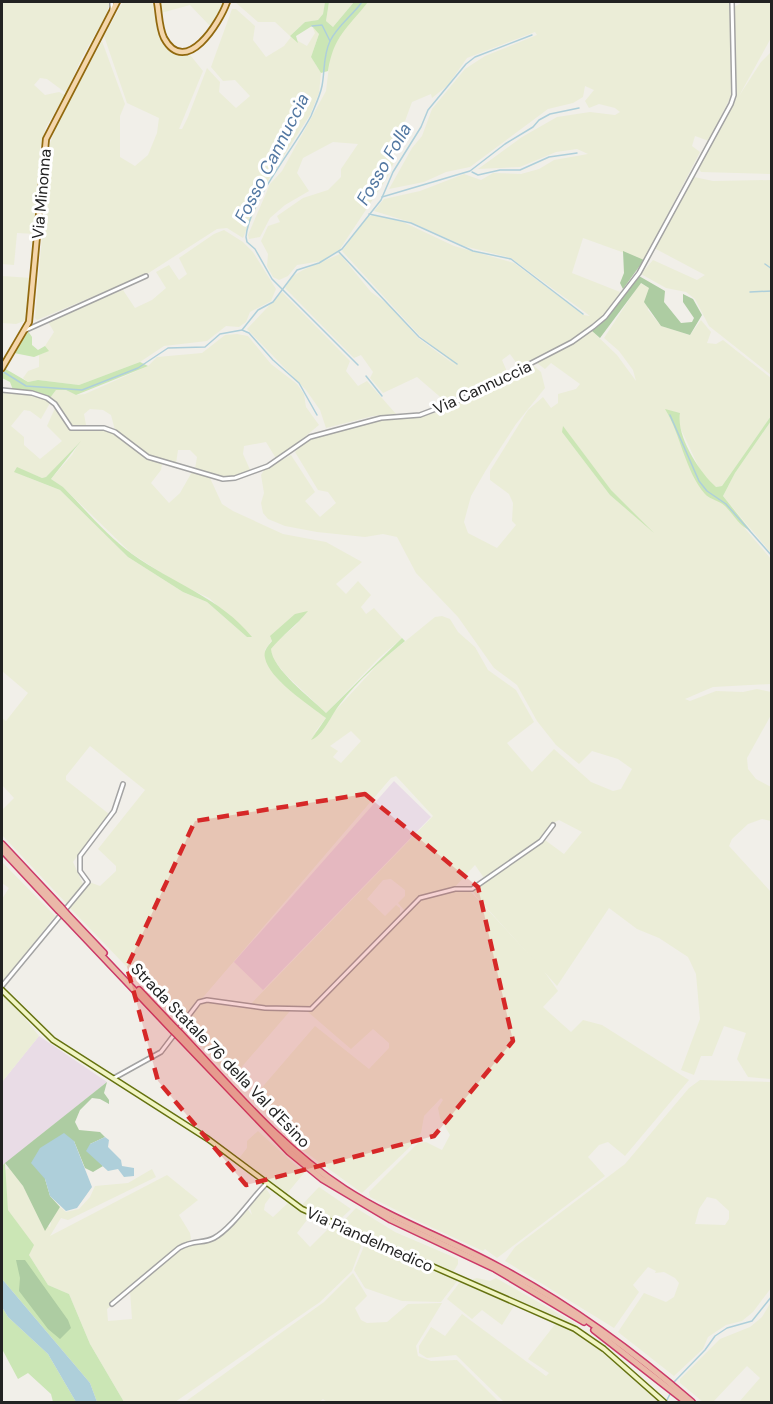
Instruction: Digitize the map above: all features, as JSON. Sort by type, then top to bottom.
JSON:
[{"type":"highway","name":"Strada Statale 76 della Val d'Esino","points":[[2,844],[59,909]]},
{"type":"highway","name":"Strada Statale 76 della Val d'Esino","points":[[2,850],[282,1144],[322,1179],[382,1215],[495,1269],[555,1304],[618,1347],[686,1402]]},
{"type":"highway","name":"Strada Statale 76 della Val d'Esino","points":[[177,1032],[292,1149],[325,1176],[368,1203],[497,1266],[558,1301],[620,1344],[692,1402]]},
{"type":"main road","name":"Via Minonna","points":[[2,367],[26,330],[32,306],[46,139],[114,2]]},
{"type":"main road","points":[[157,2],[164,38],[169,45],[182,51],[192,50],[207,37],[227,2]]},
{"type":"main road","name":"Via Piandelmedico","points":[[2,988],[53,1040],[208,1139],[266,1184],[319,1218],[575,1329],[604,1349],[664,1402]]},
{"type":"street","name":"Via Cannuccia","points":[[2,390],[41,395],[54,404],[71,428],[104,428],[115,432],[148,457],[224,479],[235,478],[268,466],[309,437],[381,418],[420,415],[462,399],[532,364],[572,342],[605,317],[639,273],[654,246],[734,95],[732,2]]},
{"type":"street","points":[[26,330],[146,276]]},
{"type":"street","points":[[2,988],[87,882],[80,872],[80,856],[114,811],[123,784]]},
{"type":"street","points":[[114,1078],[161,1052],[199,1002],[207,1000],[265,1008],[310,1009],[420,898],[455,890],[472,889],[541,841],[553,825]]},
{"type":"street","points":[[112,1304],[190,1241],[212,1240],[222,1233],[266,1184]]},
{"type":"highlighted area","points":[[365,794],[478,887],[513,1041],[434,1136],[246,1185],[158,1081],[127,967],[195,821]]},
{"type":"shaded area","points":[[394,781],[431,817],[263,990],[234,962]]},
{"type":"shaded area","points":[[39,1036],[107,1082],[2,1166],[2,1082]]},
{"type":"green space","points":[[2,2],[110,2],[106,15],[82,57],[66,93],[47,79],[40,78],[34,85],[45,95],[59,92],[65,95],[46,127],[40,147],[36,234],[17,233],[14,265],[2,264]]},
{"type":"green space","points":[[123,2],[152,2],[163,45],[172,52],[191,56],[203,71],[179,129],[182,129],[188,117],[207,68],[220,82],[219,92],[236,108],[250,96],[235,80],[223,81],[211,67],[232,9],[236,9],[255,26],[253,40],[266,57],[284,46],[291,37],[307,46],[315,33],[312,26],[316,27],[319,34],[311,57],[321,73],[319,93],[310,115],[270,177],[243,238],[227,228],[217,229],[147,274],[37,320],[35,318],[50,144],[57,123],[102,41],[125,104],[120,116],[120,157],[135,166],[148,155],[157,133],[159,118],[127,103],[104,36]]},
{"type":"green space","points":[[160,2],[224,2],[211,27],[190,5],[161,13]]},
{"type":"green space","points":[[235,2],[325,2],[323,14],[318,20],[305,22],[290,36],[275,22],[258,22]]},
{"type":"green space","points":[[325,2],[329,2],[326,21],[333,27],[354,2],[368,2],[338,40],[328,71],[321,73],[311,57],[319,34],[312,26],[296,36],[298,43],[290,36],[305,22],[318,20],[323,14]]},
{"type":"green space","points":[[329,2],[354,2],[333,27],[326,21]]},
{"type":"green space","points":[[368,2],[730,2],[731,96],[709,141],[695,136],[692,146],[700,152],[644,260],[583,238],[572,273],[620,292],[609,309],[598,321],[570,342],[520,368],[510,354],[502,360],[508,374],[446,402],[417,377],[383,393],[370,378],[373,372],[361,355],[354,358],[285,288],[291,277],[340,254],[371,292],[390,306],[418,338],[459,368],[421,337],[342,251],[367,217],[374,215],[403,222],[454,246],[514,263],[584,315],[590,316],[511,258],[464,246],[413,223],[374,211],[384,199],[420,191],[464,174],[481,180],[493,173],[521,174],[539,169],[554,160],[588,154],[577,149],[556,152],[520,167],[478,169],[522,137],[557,117],[590,112],[615,115],[620,112],[615,108],[599,104],[589,108],[585,101],[594,90],[585,86],[583,97],[573,103],[548,109],[470,167],[446,172],[424,182],[389,189],[412,148],[422,136],[432,109],[465,69],[485,56],[537,35],[535,32],[467,58],[448,85],[432,98],[431,94],[412,102],[401,132],[384,148],[394,156],[395,160],[387,178],[340,249],[322,261],[297,265],[288,276],[279,280],[273,277],[267,266],[268,254],[261,241],[268,226],[280,222],[277,216],[303,198],[328,190],[341,177],[341,169],[358,144],[333,142],[303,158],[297,173],[309,191],[285,205],[270,218],[260,237],[249,239],[248,235],[270,184],[282,171],[326,91],[331,50],[342,30]]},
{"type":"green space","points":[[743,2],[771,2],[771,38],[739,96],[761,62],[771,52],[771,174],[701,172],[698,167],[732,104],[735,90],[734,7]]},
{"type":"green space","points":[[694,177],[713,181],[771,180],[771,375],[709,326],[695,299],[686,292],[666,288],[641,274],[653,260],[697,280],[705,275],[654,248]]},
{"type":"green space","points":[[224,230],[243,242],[253,252],[276,289],[271,301],[250,312],[246,322],[239,327],[226,326],[207,341],[164,346],[140,362],[79,385],[38,380],[28,382],[23,378],[28,371],[39,367],[39,355],[48,351],[45,346],[54,332],[47,320],[123,290],[135,308],[152,300],[166,288],[156,272],[169,265],[179,280],[187,274],[179,258],[214,234]]},
{"type":"green space","points":[[623,251],[644,260],[623,289],[620,283],[624,273]]},
{"type":"green space","points":[[2,276],[32,278],[27,320],[16,324],[2,323]]},
{"type":"green space","points":[[639,276],[665,291],[664,302],[681,323],[692,322],[694,318],[683,302],[683,294],[693,299],[702,315],[690,335],[661,326],[644,302],[649,288],[641,283],[600,338],[592,331],[605,320]]},
{"type":"green space","points":[[640,283],[649,288],[648,310],[661,326],[690,335],[701,320],[711,332],[707,343],[716,344],[723,340],[771,378],[771,416],[722,486],[715,487],[702,474],[678,423],[680,413],[666,410],[708,497],[723,503],[771,559],[771,684],[713,687],[685,699],[690,701],[716,691],[743,692],[757,689],[771,692],[771,715],[747,758],[748,769],[756,779],[771,787],[771,821],[762,819],[748,824],[732,839],[729,846],[771,892],[771,1079],[748,1077],[737,1059],[746,1033],[724,1026],[712,1056],[701,1056],[694,1075],[681,1070],[700,1019],[696,974],[688,957],[659,938],[637,929],[609,908],[557,986],[475,895],[473,891],[478,886],[545,840],[564,854],[582,832],[559,820],[553,823],[535,845],[484,878],[475,865],[453,889],[419,896],[404,910],[398,903],[405,896],[405,890],[391,879],[383,880],[367,899],[385,916],[396,905],[400,908],[400,915],[312,1006],[308,1009],[250,1005],[433,816],[396,776],[391,778],[181,1023],[69,907],[89,882],[100,886],[116,871],[116,866],[98,849],[145,790],[90,746],[66,776],[66,780],[109,814],[73,862],[83,884],[67,904],[2,835],[2,810],[14,798],[2,785],[2,718],[6,721],[28,693],[2,671],[2,393],[23,394],[45,399],[50,403],[41,419],[30,411],[24,410],[11,426],[24,437],[24,445],[40,459],[62,441],[47,426],[55,408],[71,430],[91,428],[115,433],[145,457],[162,464],[161,470],[151,483],[169,503],[180,493],[192,472],[210,478],[222,504],[233,511],[283,534],[326,542],[362,562],[336,584],[346,594],[358,581],[371,595],[361,607],[366,614],[374,608],[402,638],[379,658],[326,713],[285,674],[271,656],[271,649],[278,640],[307,612],[270,637],[272,640],[265,650],[281,682],[326,718],[311,737],[381,661],[435,617],[442,616],[450,619],[458,632],[475,647],[488,670],[516,690],[534,722],[507,743],[532,772],[554,749],[591,782],[613,791],[621,789],[632,769],[618,759],[592,751],[579,764],[556,745],[537,721],[517,685],[494,668],[458,617],[416,573],[397,537],[383,534],[365,537],[285,526],[268,519],[263,513],[261,503],[264,493],[261,475],[264,470],[291,455],[315,492],[305,501],[320,517],[336,503],[328,492],[318,490],[295,452],[304,442],[371,421],[420,417],[441,411],[534,366],[541,372],[545,388],[516,424],[486,470],[471,496],[464,522],[468,533],[497,548],[516,525],[512,521],[513,503],[509,494],[490,480],[490,471],[528,410],[543,397],[551,408],[558,403],[558,394],[576,389],[580,384],[551,363],[545,369],[537,363],[592,331],[617,355],[636,381],[633,370],[619,351],[604,338]],"holes":[[[79,443],[72,455],[51,479],[63,487],[131,553],[177,583],[209,598],[251,637],[247,637],[207,602],[183,592],[128,557],[60,490],[29,478],[17,468],[42,478],[46,477]],[[351,731],[361,741],[341,763],[333,757],[338,751],[330,746]]]},
{"type":"green space","points":[[282,292],[350,361],[346,371],[358,386],[367,381],[396,414],[373,416],[326,428],[320,410],[306,390],[247,329]]},
{"type":"green space","points":[[28,331],[32,337],[32,345],[38,350],[45,346],[49,351],[34,357],[14,353]]},
{"type":"green space","points":[[225,335],[248,336],[271,364],[297,384],[304,394],[306,407],[319,425],[277,460],[266,442],[244,446],[243,454],[251,472],[226,478],[198,471],[195,469],[197,457],[190,450],[178,450],[176,464],[162,460],[145,453],[115,430],[111,415],[103,410],[90,409],[84,414],[86,425],[77,428],[68,423],[56,403],[50,398],[56,390],[66,390],[76,395],[85,394],[148,366],[157,357],[202,353]]},
{"type":"green space","points":[[140,362],[148,366],[76,395],[66,390],[56,390],[50,398],[33,392],[13,390],[10,382],[2,378],[4,368],[28,382],[38,380],[79,385]]},
{"type":"green space","points":[[665,409],[680,413],[685,443],[696,463],[716,487],[722,486],[771,416],[771,421],[735,473],[723,496],[751,531],[740,523],[723,504],[707,496],[698,485]]},
{"type":"green space","points":[[771,421],[771,553],[723,496],[735,473]]},
{"type":"green space","points":[[563,426],[611,490],[654,533],[610,495],[562,432]]},
{"type":"green space","points":[[81,441],[51,479],[63,487],[123,547],[147,564],[211,601],[240,623],[252,637],[247,637],[207,602],[183,592],[128,557],[60,490],[14,472],[17,467],[42,478],[46,477]]},
{"type":"green space","points":[[308,611],[271,649],[273,657],[285,674],[326,713],[402,638],[405,641],[355,687],[337,708],[324,729],[311,740],[326,718],[282,683],[268,666],[265,655],[272,641],[270,636],[295,614]]},
{"type":"green space","points":[[2,862],[55,916],[2,984],[2,899],[9,888],[2,883]]},
{"type":"green space","points":[[455,890],[471,892],[541,967],[558,991],[543,1007],[571,1032],[583,1020],[602,1025],[689,1080],[625,1156],[608,1142],[599,1145],[588,1157],[605,1176],[497,1258],[485,1249],[483,1251],[370,1197],[369,1192],[418,1143],[426,1142],[442,1150],[450,1135],[440,1118],[438,1108],[443,1100],[441,1098],[424,1116],[421,1133],[414,1143],[362,1193],[297,1146],[253,1098],[315,1026],[369,1069],[389,1048],[389,1043],[373,1029],[351,1049],[308,1012],[422,898]]},
{"type":"green space","points":[[2,995],[14,1005],[39,1036],[2,1082]]},
{"type":"green space","points":[[208,1001],[232,1007],[290,1011],[233,1077],[229,1077],[187,1029],[200,1003]]},
{"type":"green space","points":[[700,1080],[771,1082],[771,1288],[753,1312],[742,1321],[726,1325],[708,1337],[703,1349],[674,1376],[618,1332],[644,1293],[666,1302],[674,1297],[679,1283],[675,1278],[664,1272],[655,1273],[656,1271],[648,1267],[633,1285],[639,1292],[614,1328],[505,1261],[515,1247],[625,1164],[689,1088]],"holes":[[[707,1197],[716,1199],[729,1211],[729,1219],[725,1225],[695,1224],[699,1209]]]},
{"type":"green space","points":[[107,1082],[104,1093],[109,1104],[92,1098],[80,1110],[75,1122],[79,1130],[100,1132],[105,1137],[90,1144],[92,1155],[103,1166],[93,1172],[85,1168],[74,1141],[45,1179],[50,1196],[60,1207],[45,1231],[23,1186],[5,1163]]},
{"type":"green space","points":[[258,1131],[304,1173],[285,1196],[237,1161],[247,1148],[247,1141]]},
{"type":"green space","points":[[5,1163],[8,1210],[34,1245],[29,1255],[48,1285],[69,1294],[90,1344],[124,1402],[97,1402],[90,1383],[2,1279],[2,1166]]},
{"type":"green space","points":[[10,1168],[23,1186],[42,1223],[50,1227],[52,1217],[60,1207],[66,1212],[79,1209],[90,1197],[95,1186],[128,1183],[152,1169],[156,1177],[68,1220],[61,1218],[50,1236],[167,1175],[198,1200],[179,1215],[191,1239],[107,1309],[108,1321],[132,1319],[130,1291],[189,1243],[217,1240],[246,1207],[252,1215],[249,1204],[265,1187],[271,1196],[264,1210],[273,1217],[288,1203],[310,1216],[297,1233],[310,1247],[331,1226],[359,1238],[362,1244],[352,1271],[320,1302],[175,1402],[124,1402],[90,1344],[69,1294],[48,1285],[29,1255],[33,1245],[8,1210],[5,1170]]},
{"type":"green space","points":[[319,1187],[351,1209],[336,1223],[301,1206]]},
{"type":"green space","points":[[356,1208],[395,1232],[458,1259],[458,1264],[452,1274],[340,1225]]},
{"type":"green space","points":[[369,1242],[458,1280],[441,1302],[402,1301],[365,1288],[354,1270],[365,1244]]},
{"type":"green space","points":[[16,1260],[25,1260],[68,1320],[71,1328],[60,1339],[48,1329],[19,1291],[20,1278]]},
{"type":"green space","points":[[353,1273],[367,1296],[355,1308],[361,1320],[367,1323],[387,1322],[408,1304],[442,1303],[416,1346],[418,1356],[431,1361],[457,1360],[499,1402],[327,1402],[323,1399],[319,1402],[185,1402],[324,1302]]},
{"type":"green space","points":[[477,1278],[490,1281],[496,1278],[573,1322],[589,1336],[564,1322],[470,1282]]},
{"type":"green space","points":[[460,1282],[514,1306],[502,1325],[482,1310],[472,1319],[447,1299]]},
{"type":"green space","points":[[771,1302],[771,1402],[739,1402],[760,1378],[747,1366],[713,1402],[703,1402],[680,1383],[680,1379],[720,1339],[750,1327],[762,1317]]},
{"type":"green space","points":[[2,1307],[8,1317],[48,1354],[76,1402],[53,1402],[51,1394],[28,1373],[18,1379],[2,1349]]},
{"type":"green space","points":[[462,1314],[546,1376],[549,1373],[528,1359],[556,1323],[567,1327],[603,1350],[660,1402],[504,1402],[456,1355],[427,1358],[419,1353],[419,1346],[431,1327],[445,1336]]},
{"type":"water","points":[[64,1133],[74,1141],[92,1187],[77,1208],[66,1211],[50,1196],[45,1179],[31,1163],[40,1148]]},
{"type":"water","points":[[105,1137],[109,1140],[108,1147],[121,1160],[122,1166],[134,1168],[134,1176],[124,1177],[118,1169],[108,1171],[86,1151],[90,1144]]},
{"type":"water","points":[[2,1279],[90,1383],[97,1402],[76,1402],[48,1354],[8,1317],[2,1307]]},
{"type":"waterway","name":"Fosso Cannuccia","points":[[358,365],[272,279],[246,237],[249,223],[263,192],[311,116],[321,90],[325,58],[330,41],[362,2]]},
{"type":"waterway","points":[[312,26],[322,25],[330,41]]},
{"type":"waterway","name":"Fosso Folla","points":[[2,371],[26,386],[82,390],[138,368],[168,348],[205,347],[220,334],[242,330],[258,310],[273,302],[297,270],[319,263],[342,249],[381,200],[393,172],[421,127],[428,110],[466,64],[475,57],[532,35]]},
{"type":"waterway","points":[[382,197],[470,171],[505,144],[533,127],[539,120],[550,114],[579,108]]},
{"type":"waterway","points":[[472,172],[478,175],[500,170],[520,170],[549,157],[577,153]]},
{"type":"waterway","points":[[369,214],[411,223],[473,251],[511,259],[583,314]]},
{"type":"waterway","points":[[339,252],[419,337],[457,364]]},
{"type":"waterway","points":[[765,264],[772,269]]},
{"type":"waterway","points":[[750,292],[772,291]]},
{"type":"waterway","points":[[242,330],[249,333],[273,360],[299,383],[317,415]]},
{"type":"waterway","points":[[366,376],[382,396]]},
{"type":"waterway","points":[[670,415],[699,481],[707,491],[726,504],[772,556]]},
{"type":"waterway","points":[[674,1382],[705,1350],[715,1336],[727,1328],[752,1321],[772,1296]]},
{"type":"waterway","points":[[666,1402],[670,1394]]}]
